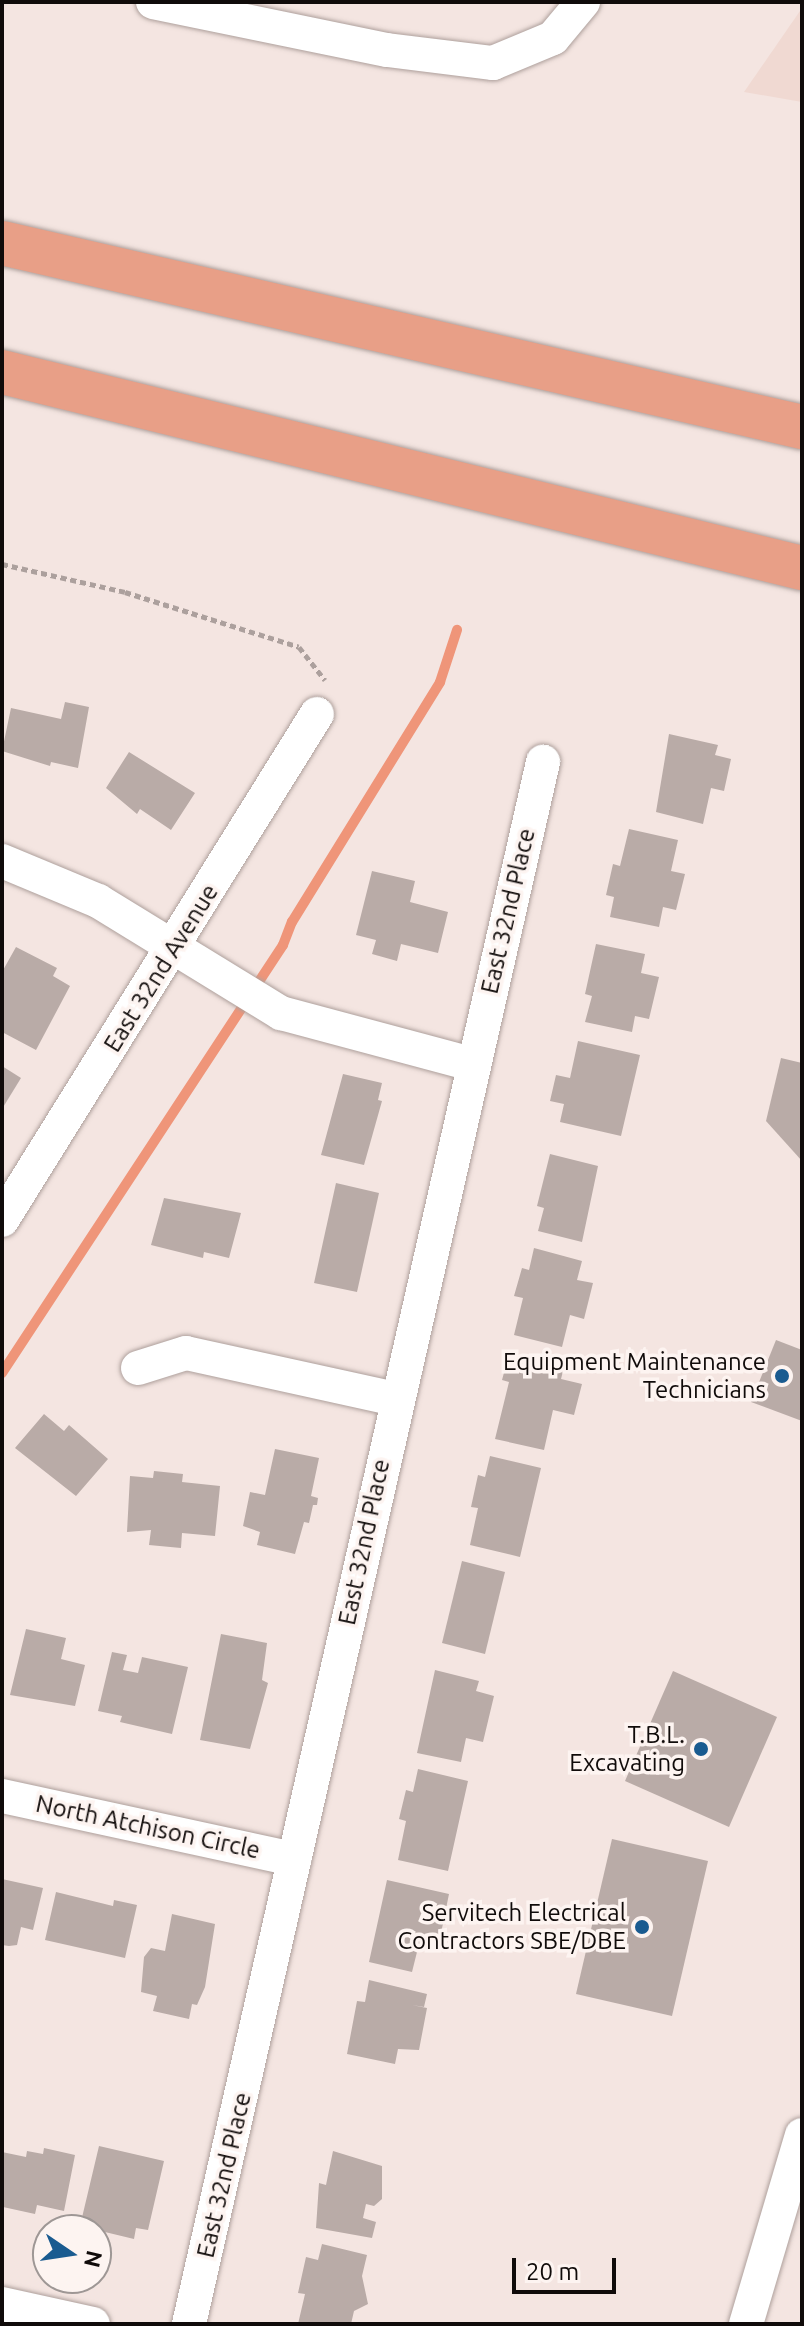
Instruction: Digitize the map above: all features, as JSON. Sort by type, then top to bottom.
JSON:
[{"type":"highway","points":[[2,243],[802,428]]},
{"type":"highway","points":[[2,372],[802,568]]},
{"type":"street","points":[[153,2],[387,50],[493,63],[553,38],[583,2]]},
{"type":"street","name":"East 32nd Avenue","points":[[2,1220],[317,714]]},
{"type":"street","name":"East 32nd Place","points":[[189,2324],[396,1399],[543,762]]},
{"type":"street","points":[[2,861],[98,901],[176,945],[241,991],[324,1027],[472,1064]]},
{"type":"street","points":[[138,1368],[186,1353],[396,1399]]},
{"type":"street","name":"North Atchison Circle","points":[[2,1796],[294,1859]]},
{"type":"street","points":[[746,2324],[802,2135]]},
{"type":"street","points":[[2,2304],[93,2324]]},
{"type":"path","points":[[2,564],[125,592],[299,647],[331,688],[317,714]]},
{"type":"shaded area","points":[[802,8],[802,102],[744,92]]},
{"type":"building","points":[[65,702],[89,707],[78,768],[51,762],[50,766],[2,751],[11,708],[61,719]]},
{"type":"building","points":[[669,734],[718,745],[715,755],[731,759],[724,791],[711,788],[703,824],[656,812]]},
{"type":"building","points":[[129,752],[195,793],[171,830],[140,809],[137,814],[106,788]]},
{"type":"building","points":[[629,829],[678,840],[671,871],[685,874],[676,910],[663,907],[659,927],[610,917],[614,897],[606,895],[613,864],[620,866]]},
{"type":"building","points":[[372,871],[415,881],[410,902],[448,912],[438,953],[401,944],[397,961],[372,954],[376,940],[356,935]]},
{"type":"building","points":[[596,944],[645,954],[641,973],[659,977],[649,1019],[635,1016],[632,1032],[585,1022],[592,996],[585,994]]},
{"type":"building","points":[[16,947],[57,968],[53,976],[70,986],[36,1050],[2,1032],[2,972]]},
{"type":"building","points":[[578,1041],[640,1055],[621,1136],[560,1122],[564,1104],[550,1101],[556,1075],[570,1078]]},
{"type":"building","points":[[781,1058],[802,1063],[802,1161],[766,1121]]},
{"type":"building","points":[[2,1066],[21,1078],[2,1109]]},
{"type":"building","points":[[343,1074],[382,1083],[378,1100],[382,1101],[364,1165],[321,1155]]},
{"type":"building","points":[[550,1154],[598,1166],[582,1242],[538,1231],[544,1208],[537,1206]]},
{"type":"building","points":[[336,1183],[379,1193],[357,1292],[314,1283]]},
{"type":"building","points":[[164,1198],[241,1213],[229,1258],[204,1252],[203,1258],[151,1245]]},
{"type":"building","points":[[534,1248],[582,1261],[577,1280],[593,1283],[584,1319],[570,1315],[562,1347],[514,1335],[523,1298],[514,1296],[522,1268],[529,1270]]},
{"type":"building","name":"Equipment Maintenance Technicians","points":[[776,1340],[802,1350],[802,1421],[751,1402]]},
{"type":"building","points":[[508,1358],[563,1371],[561,1379],[582,1384],[574,1415],[553,1410],[544,1450],[495,1439],[509,1382],[502,1380]]},
{"type":"building","points":[[44,1414],[64,1431],[69,1425],[108,1459],[76,1496],[15,1448]]},
{"type":"building","points":[[275,1449],[319,1458],[311,1496],[318,1498],[317,1505],[313,1505],[309,1523],[304,1522],[295,1554],[257,1545],[260,1532],[243,1526],[250,1492],[265,1495]]},
{"type":"building","points":[[490,1456],[541,1468],[520,1557],[470,1545],[478,1508],[471,1507],[478,1475],[485,1477]]},
{"type":"building","points":[[154,1471],[183,1474],[182,1482],[220,1486],[215,1536],[182,1533],[181,1548],[149,1545],[151,1530],[127,1532],[130,1476],[153,1478]]},
{"type":"building","points":[[462,1561],[505,1572],[485,1654],[442,1643]]},
{"type":"building","points":[[26,1629],[66,1638],[61,1659],[85,1665],[75,1706],[10,1695]]},
{"type":"building","points":[[221,1634],[267,1643],[262,1680],[268,1683],[250,1749],[200,1740]]},
{"type":"building","points":[[112,1652],[127,1655],[123,1670],[138,1673],[142,1657],[188,1667],[172,1734],[120,1722],[122,1716],[98,1711]]},
{"type":"building","points":[[435,1670],[479,1681],[476,1691],[494,1696],[483,1742],[466,1738],[461,1762],[417,1753]]},
{"type":"building","name":"T.B.L. Excavating","points":[[673,1671],[777,1717],[729,1827],[625,1781]]},
{"type":"building","points":[[418,1769],[468,1781],[448,1871],[398,1860],[406,1821],[399,1819],[406,1790],[413,1792]]},
{"type":"building","name":"Servitech Electrical Contractors SBE/DBE","points":[[612,1839],[708,1861],[672,2016],[576,1994]]},
{"type":"building","points":[[2,1879],[43,1888],[33,1930],[21,1927],[17,1945],[2,1945]]},
{"type":"building","points":[[387,1880],[449,1894],[438,1948],[419,1944],[412,1972],[369,1962]]},
{"type":"building","points":[[56,1892],[113,1906],[114,1900],[137,1905],[125,1958],[45,1940]]},
{"type":"building","points":[[172,1914],[215,1924],[205,1987],[197,2005],[192,2004],[189,2019],[153,2011],[157,1996],[141,1992],[144,1957],[151,1948],[165,1951]]},
{"type":"building","points":[[369,1980],[427,1994],[424,2007],[412,2005],[427,2008],[419,2050],[398,2049],[395,2064],[347,2054],[357,2001],[365,2002]]},
{"type":"building","points":[[99,2146],[164,2161],[148,2230],[136,2228],[134,2239],[112,2234],[112,2214],[83,2214]]},
{"type":"building","points":[[44,2148],[75,2155],[64,2211],[37,2205],[35,2214],[3,2207],[2,2152],[26,2157],[27,2151],[43,2154]]},
{"type":"building","points":[[333,2151],[382,2166],[382,2199],[374,2206],[366,2204],[363,2218],[376,2222],[372,2238],[316,2228],[319,2183],[326,2185]]},
{"type":"building","points":[[322,2244],[367,2255],[362,2276],[368,2304],[354,2311],[351,2324],[298,2324],[305,2294],[298,2293],[306,2257],[318,2260]]},
{"type":"waterway","points":[[2,1373],[283,945],[292,922],[440,682],[457,630]]},
{"type":"place","name":"Equipment Maintenance Technicians","points":[[782,1376]]},
{"type":"place","name":"T.B.L. Excavating","points":[[701,1749]]},
{"type":"place","name":"Servitech Electrical Contractors SBE/DBE","points":[[642,1927]]}]
